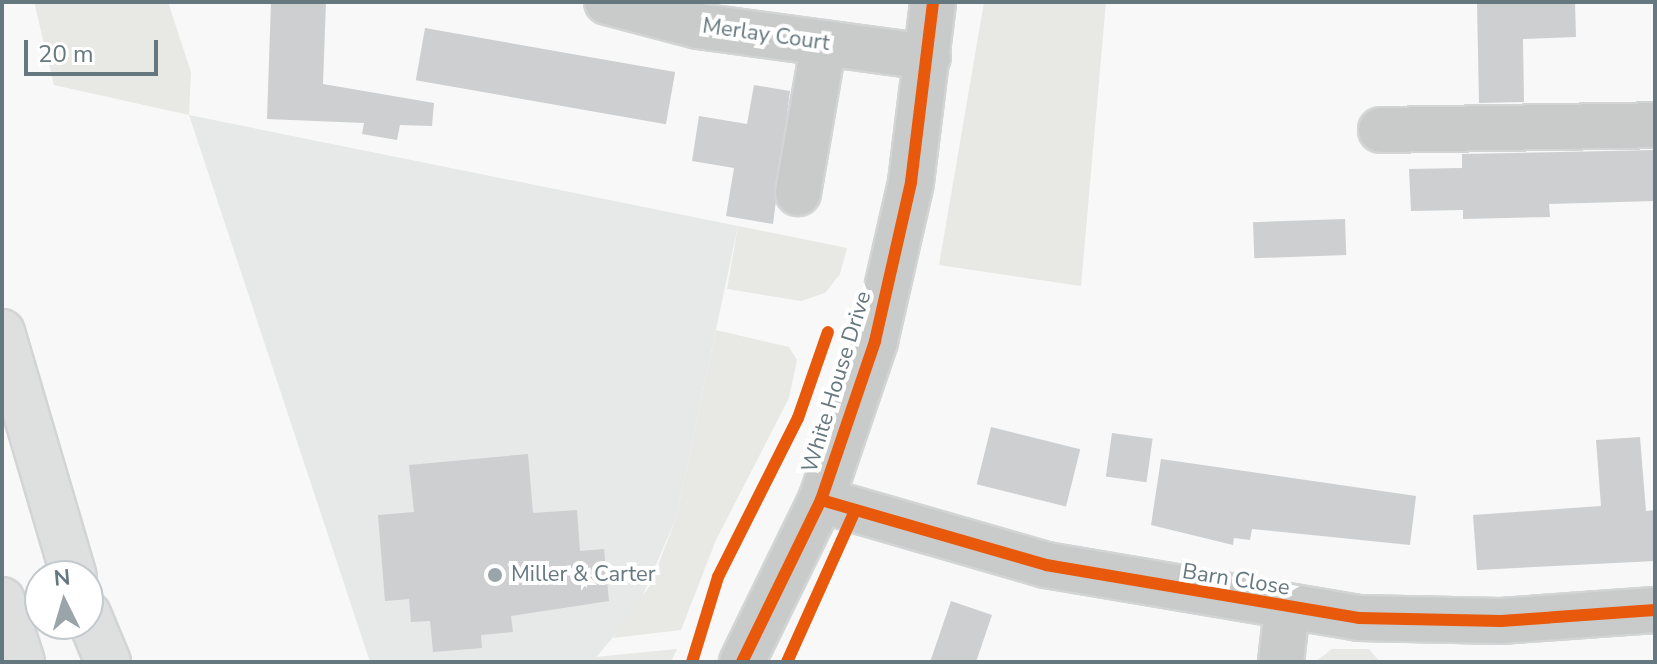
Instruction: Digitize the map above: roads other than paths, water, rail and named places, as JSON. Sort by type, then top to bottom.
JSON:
[{"type":"main road","points":[[2,332],[69,560]]},
{"type":"main road","points":[[2,600],[22,662]]},
{"type":"main road","points":[[99,640],[108,662]]},
{"type":"street","name":"Merlay Court","points":[[607,2],[698,26],[928,57]]},
{"type":"street","name":"White House Drive","points":[[742,662],[821,500],[875,341],[911,182],[933,2]]},
{"type":"street","points":[[798,193],[824,43]]},
{"type":"street","points":[[1381,130],[1655,125]]},
{"type":"street","name":"Barn Close","points":[[821,500],[1046,565],[1287,609],[1428,622],[1655,610]]},
{"type":"street","name":"Barn Close","points":[[1281,662],[1287,609]]},
{"type":"place","name":"Miller & Carter","points":[[495,575]]}]
